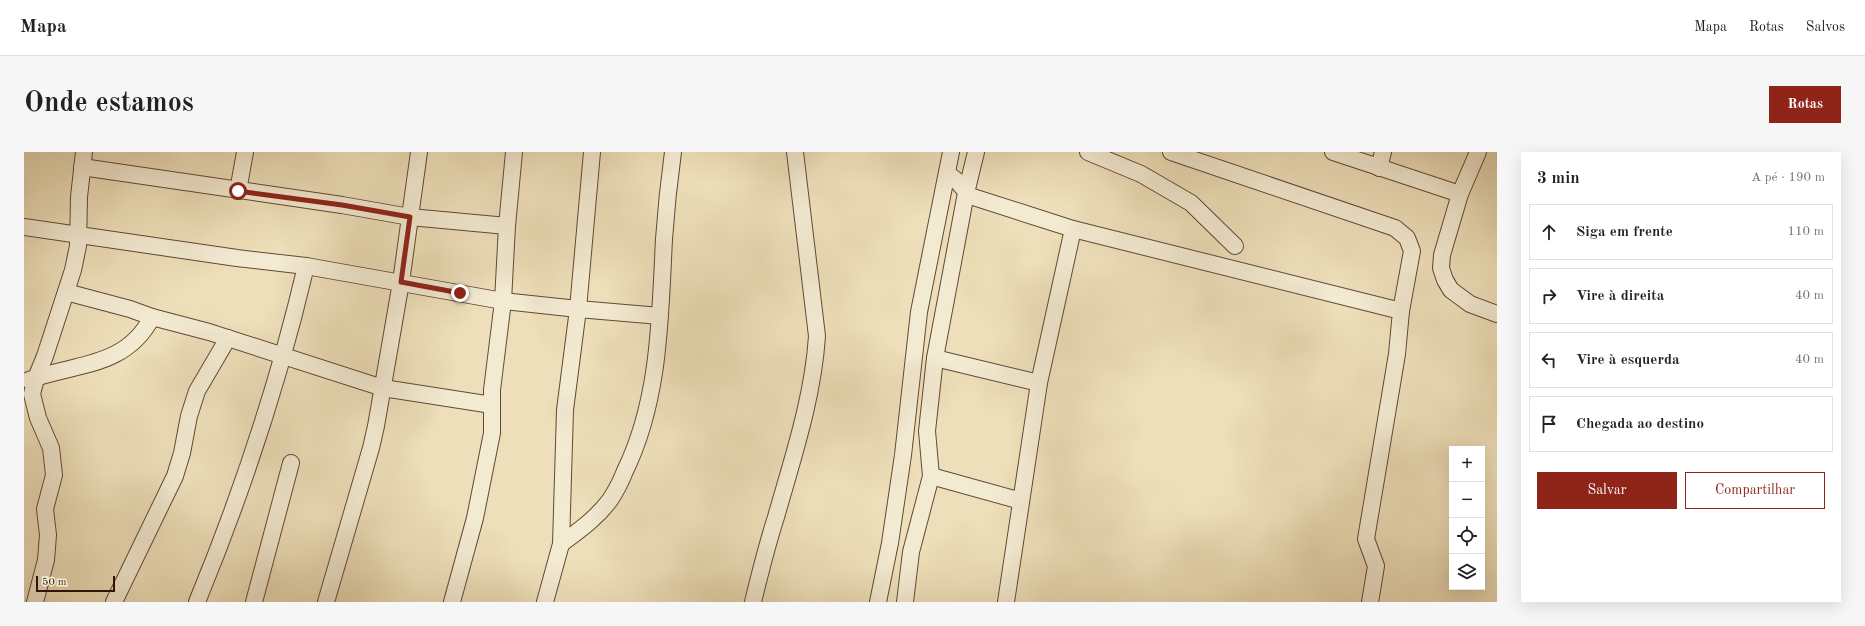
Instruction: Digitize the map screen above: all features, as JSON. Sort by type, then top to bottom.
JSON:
[{"type":"street","points":[[238,191],[245,152]]},
{"type":"street","points":[[326,602],[371,448],[401,282],[419,152]]},
{"type":"street","points":[[452,602],[477,510],[492,434],[494,374],[503,301],[507,226],[514,152]]},
{"type":"street","points":[[546,602],[560,544],[565,410],[578,309],[592,152]]},
{"type":"street","points":[[560,544],[595,518],[610,500],[635,450],[648,410],[657,351],[664,238],[673,152]]},
{"type":"street","points":[[753,602],[798,440],[812,380],[816,352],[817,336],[795,152]]},
{"type":"street","points":[[878,602],[890,543],[903,455],[919,312],[951,152]]},
{"type":"street","points":[[905,602],[911,552],[928,494],[931,476],[927,431],[935,358],[966,193],[976,152]]},
{"type":"street","points":[[1088,152],[1141,174],[1191,203],[1235,246]]},
{"type":"street","points":[[1171,152],[1374,220],[1398,230],[1407,238],[1412,251],[1401,311],[1397,354],[1366,539],[1376,566],[1370,602]]},
{"type":"street","points":[[1333,152],[1460,194]]},
{"type":"street","points":[[1379,168],[1383,152]]},
{"type":"street","points":[[1478,152],[1460,194],[1442,255],[1441,268],[1444,280],[1451,290],[1461,299],[1497,314]]},
{"type":"street","points":[[36,602],[46,560],[48,535],[46,509],[54,475],[51,448],[33,405],[30,380],[45,356],[66,292],[78,246],[77,234],[83,160],[163,178],[238,191],[342,205],[410,217],[507,226]]},
{"type":"street","points":[[947,173],[956,180],[966,193],[977,199],[1073,228],[1401,311]]},
{"type":"street","points":[[24,227],[236,258],[306,266],[503,301],[660,316]]},
{"type":"street","points":[[1006,602],[1040,384],[1073,228]]},
{"type":"street","points":[[197,602],[246,476],[284,356],[306,266]]},
{"type":"street","points":[[66,292],[228,338],[383,388],[492,405]]},
{"type":"street","points":[[30,380],[104,360],[133,341],[148,325],[152,317]]},
{"type":"street","points":[[114,602],[175,476],[182,453],[189,416],[197,390],[228,338]]},
{"type":"street","points":[[935,358],[1040,384]]},
{"type":"street","points":[[254,602],[291,463]]},
{"type":"street","points":[[931,476],[1021,501]]},
{"type":"route","points":[[238,191],[342,205],[410,217],[401,282],[460,293]]}]
